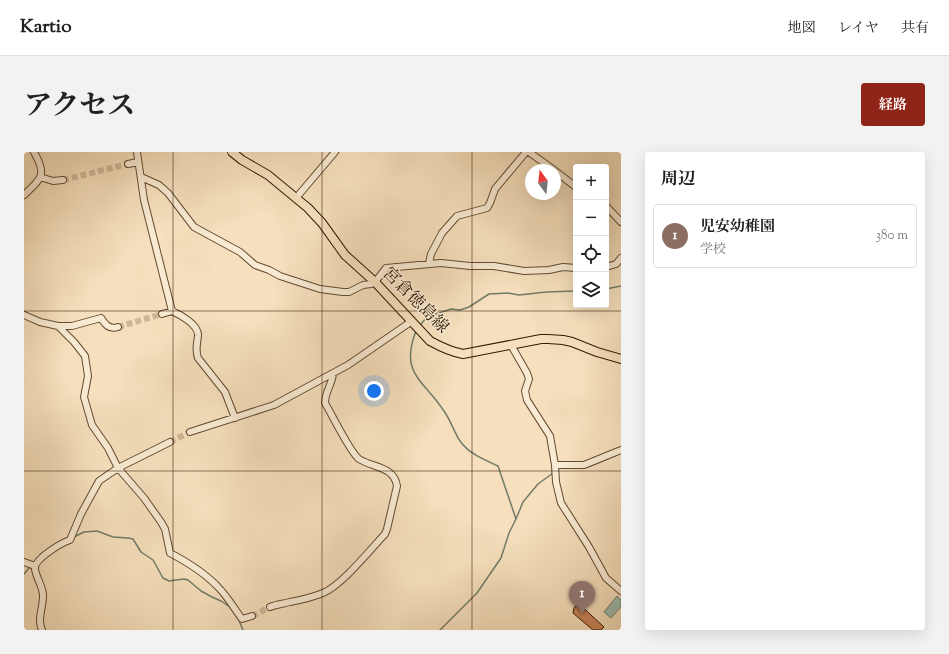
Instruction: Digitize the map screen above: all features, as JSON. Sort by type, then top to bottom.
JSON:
[{"type":"main road","name":"宮倉徳島線","points":[[232,152],[242,160],[268,175],[315,215],[344,255],[376,282],[430,340],[439,346],[463,354],[541,339],[563,340],[621,359]]},
{"type":"street","points":[[24,195],[40,177],[42,171],[41,165],[34,152]]},
{"type":"street","points":[[137,152],[144,200],[172,311]]},
{"type":"street","points":[[296,198],[335,152]]},
{"type":"street","points":[[429,263],[431,254],[442,233],[457,216],[487,208],[495,189],[528,152],[544,164]]},
{"type":"street","points":[[128,164],[138,162]]},
{"type":"street","points":[[561,176],[573,185]]},
{"type":"street","points":[[40,177],[53,181],[63,180]]},
{"type":"street","points":[[141,177],[160,185],[194,227],[240,252],[255,264],[280,276],[320,289],[349,292],[363,285],[376,282],[386,268],[429,263],[494,266],[524,271],[548,270],[562,267],[573,268]]},
{"type":"street","points":[[609,209],[621,222]]},
{"type":"street","points":[[609,266],[616,264],[621,258]]},
{"type":"street","points":[[162,314],[172,311],[181,315],[198,330],[196,353],[198,358],[224,392],[235,418]]},
{"type":"street","points":[[24,315],[40,322],[58,326],[72,326],[101,318],[106,326],[115,328],[118,327]]},
{"type":"street","points":[[190,432],[274,405],[333,374],[412,321]]},
{"type":"street","points":[[58,326],[85,356],[88,376],[84,397],[90,421],[108,448],[118,468],[144,498],[161,522],[165,529],[170,553],[189,563],[212,581],[242,619],[252,616]]},
{"type":"street","points":[[511,345],[529,379],[525,391],[527,400],[550,436],[556,465],[556,482],[561,503],[589,547],[606,578],[621,591]]},
{"type":"street","points":[[270,607],[275,604],[322,594],[330,590],[357,564],[385,534],[387,529],[397,481],[395,476],[389,472],[358,459],[352,450],[325,403],[325,396],[333,374]]},
{"type":"street","points":[[42,630],[40,620],[42,590],[35,570],[30,565],[38,561],[62,543],[70,540],[99,481],[118,468],[170,442]]},
{"type":"street","points":[[556,465],[584,465],[621,450]]},
{"type":"shaded area","points":[[617,596],[621,600],[621,607],[611,618],[604,612]]},
{"type":"building","points":[[578,603],[604,627],[601,630],[593,630],[573,613],[574,608]]},
{"type":"waterway","points":[[609,288],[621,286]]},
{"type":"waterway","points":[[421,324],[427,317],[451,309],[460,310],[469,307],[489,294],[508,293],[519,295],[573,291]]},
{"type":"waterway","points":[[416,331],[410,357],[416,376],[444,411],[458,438],[464,446],[478,456],[498,466],[516,519]]},
{"type":"waterway","points":[[588,467],[617,455]]},
{"type":"waterway","points":[[440,630],[477,593],[501,558],[509,533],[523,502],[538,484],[553,473]]},
{"type":"waterway","points":[[74,537],[84,532],[97,531],[113,537],[133,539],[141,552],[153,560],[163,578],[169,581],[184,579],[188,580],[201,591],[230,607]]},
{"type":"waterway","points":[[56,544],[65,539]]},
{"type":"waterway","points":[[24,574],[31,566]]},
{"type":"waterway","points":[[238,618],[243,630]]},
{"type":"tunnel","points":[[63,180],[128,164]]},
{"type":"tunnel","points":[[118,327],[162,314]]},
{"type":"tunnel","points":[[170,442],[190,432]]},
{"type":"tunnel","points":[[252,616],[270,607]]},
{"type":"place","name":"児安幼稚園","points":[[582,614]]}]
